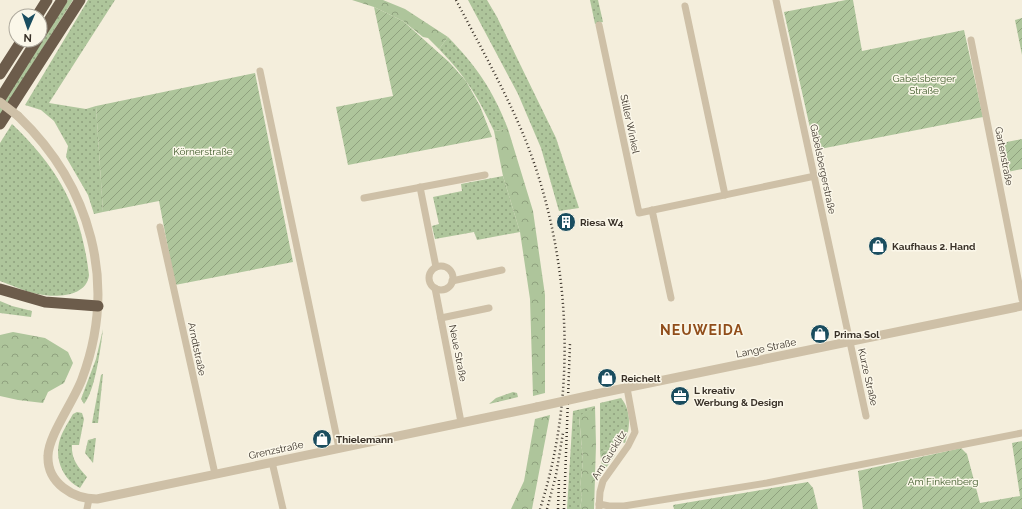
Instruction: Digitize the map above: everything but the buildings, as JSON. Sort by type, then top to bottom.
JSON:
[{"type":"highway","points":[[48,22],[62,0]]},
{"type":"highway","points":[[0,124],[80,0]]},
{"type":"highway","points":[[0,74],[17,48]]},
{"type":"highway","points":[[0,100],[32,48]]},
{"type":"highway","points":[[0,289],[45,302],[98,306]]},
{"type":"street","name":"Gabelsbergerstraße","points":[[776,0],[815,176],[849,342]]},
{"type":"street","points":[[686,6],[725,195]]},
{"type":"street","name":"Stiller Winkel","points":[[599,25],[639,213],[815,176]]},
{"type":"street","name":"Gartenstraße","points":[[971,40],[1022,299]]},
{"type":"street","points":[[260,71],[339,448]]},
{"type":"street","points":[[0,100],[18,116],[52,154],[74,190],[95,251],[98,277],[98,306],[95,332],[88,362],[73,402],[53,436],[48,455],[53,475],[63,488],[74,495],[89,499],[87,509]]},
{"type":"street","points":[[364,198],[484,175]]},
{"type":"street","points":[[420,188],[436,267]]},
{"type":"street","points":[[652,210],[671,298]]},
{"type":"street","name":"Arndtstraße","points":[[160,227],[214,474]]},
{"type":"street","points":[[436,267],[447,268],[452,274],[452,281],[447,288],[441,290],[435,288],[431,284],[429,279],[430,273],[436,267]]},
{"type":"street","points":[[452,281],[502,270]]},
{"type":"street","name":"Neue Straße","points":[[435,288],[461,422]]},
{"type":"street","name":"Lange Straße","points":[[537,406],[1022,306]]},
{"type":"street","points":[[441,318],[489,308]]},
{"type":"street","name":"Kurze Straße","points":[[849,342],[866,416]]},
{"type":"street","name":"Am Gucklitz","points":[[599,507],[600,492],[603,481],[628,446],[635,432],[628,388]]},
{"type":"street","name":"Grenzstraße","points":[[89,499],[106,498],[537,406]]},
{"type":"street","points":[[599,507],[624,506],[767,483],[1022,433]]},
{"type":"street","points":[[272,462],[283,509]]},
{"type":"green space","points":[[68,0],[73,0],[48,40],[48,31]]},
{"type":"green space","points":[[88,0],[115,0],[49,103],[86,109],[96,106],[103,212],[94,214],[88,195],[66,157],[68,146],[54,121],[41,110],[25,105]]},
{"type":"green space","points":[[352,0],[383,0],[405,9],[448,37],[439,49],[428,38],[423,37],[403,21],[374,7]]},
{"type":"green space","points":[[468,0],[487,0],[497,17],[556,138],[579,208],[559,211],[541,148],[518,94]]},
{"type":"green space","points":[[590,0],[598,0],[603,22],[595,24]]},
{"type":"green space","name":"Gabelsberger Straße","points":[[853,0],[862,51],[964,30],[983,117],[815,150],[784,12]]},
{"type":"green space","points":[[374,7],[403,21],[449,62],[466,81],[480,106],[492,137],[348,165],[336,107],[393,96]]},
{"type":"green space","points":[[1022,18],[1022,55],[1015,20]]},
{"type":"green space","points":[[448,37],[476,69],[496,102],[508,129],[494,131],[471,88],[457,69],[439,49]]},
{"type":"green space","points":[[37,48],[43,48],[0,116],[0,107]]},
{"type":"green space","name":"Körnerstraße","points":[[255,73],[293,262],[175,285],[159,201],[103,212],[96,106]]},
{"type":"green space","points":[[12,124],[43,157],[55,174],[74,210],[85,251],[89,275],[83,288],[76,292],[61,296],[45,295],[28,292],[0,281],[0,143]]},
{"type":"green space","points":[[508,129],[533,211],[545,295],[545,393],[533,396],[530,299],[520,232],[503,176],[494,131]]},
{"type":"green space","points":[[1022,139],[1022,169],[1003,173],[997,144]]},
{"type":"green space","points":[[503,176],[520,232],[477,240],[474,232],[435,239],[432,226],[439,224],[433,197],[462,191],[461,184]]},
{"type":"green space","points":[[0,301],[32,311],[31,317],[0,313]]},
{"type":"green space","points":[[103,329],[94,379],[88,398],[84,404],[81,399],[96,359]]},
{"type":"green space","points":[[13,332],[45,338],[68,352],[73,363],[64,383],[48,392],[43,403],[0,396],[0,335]]},
{"type":"green space","points":[[103,374],[98,423],[92,423],[101,375]]},
{"type":"green space","points":[[513,392],[517,393],[518,397],[489,404],[496,398]]},
{"type":"green space","points":[[621,398],[625,403],[629,420],[625,443],[622,442],[613,453],[604,450],[600,453],[600,403]]},
{"type":"green space","points":[[595,406],[579,417],[583,461],[580,487],[582,497],[580,509],[567,509],[573,411]]},
{"type":"green space","points":[[595,406],[596,445],[594,509],[580,509],[582,497],[580,487],[583,461],[579,416]]},
{"type":"green space","points":[[77,412],[82,413],[84,419],[79,445],[72,445],[72,450],[74,459],[87,477],[80,488],[74,485],[65,475],[58,456],[61,436],[73,414]]},
{"type":"green space","points":[[550,415],[532,509],[511,509],[524,481],[535,419]]},
{"type":"green space","points":[[96,438],[93,463],[85,453],[88,440]]},
{"type":"green space","name":"Am Finkenberg","points":[[1022,441],[1022,509],[863,509],[858,471],[961,448],[967,454],[980,503],[1020,496],[1012,443]]},
{"type":"green space","points":[[603,450],[611,452],[615,455],[603,472],[600,453]]},
{"type":"green space","points":[[808,482],[813,488],[818,509],[674,509],[673,505]]},
{"type":"railway","points":[[456,0],[501,87],[526,141],[541,185],[553,230],[560,277],[564,324],[564,371],[560,418],[552,464],[540,509]]},
{"type":"railway","points":[[564,509],[570,343]]},
{"type":"railway","points":[[547,509],[556,475],[563,433]]},
{"type":"railway","points":[[558,509],[559,479]]},
{"type":"place","name":"Riesa W4","points":[[566,222]]},
{"type":"place","name":"Kaufhaus 2. Hand","points":[[878,246]]},
{"type":"place","name":"Prima Sol","points":[[820,334]]},
{"type":"place","name":"Reichelt","points":[[607,378]]},
{"type":"place","name":"L kreativ Werbung & Design","points":[[680,396]]},
{"type":"place","name":"Thielemann","points":[[322,439]]},
{"type":"district","name":"NEUWEIDA","points":[[702,330]]}]
